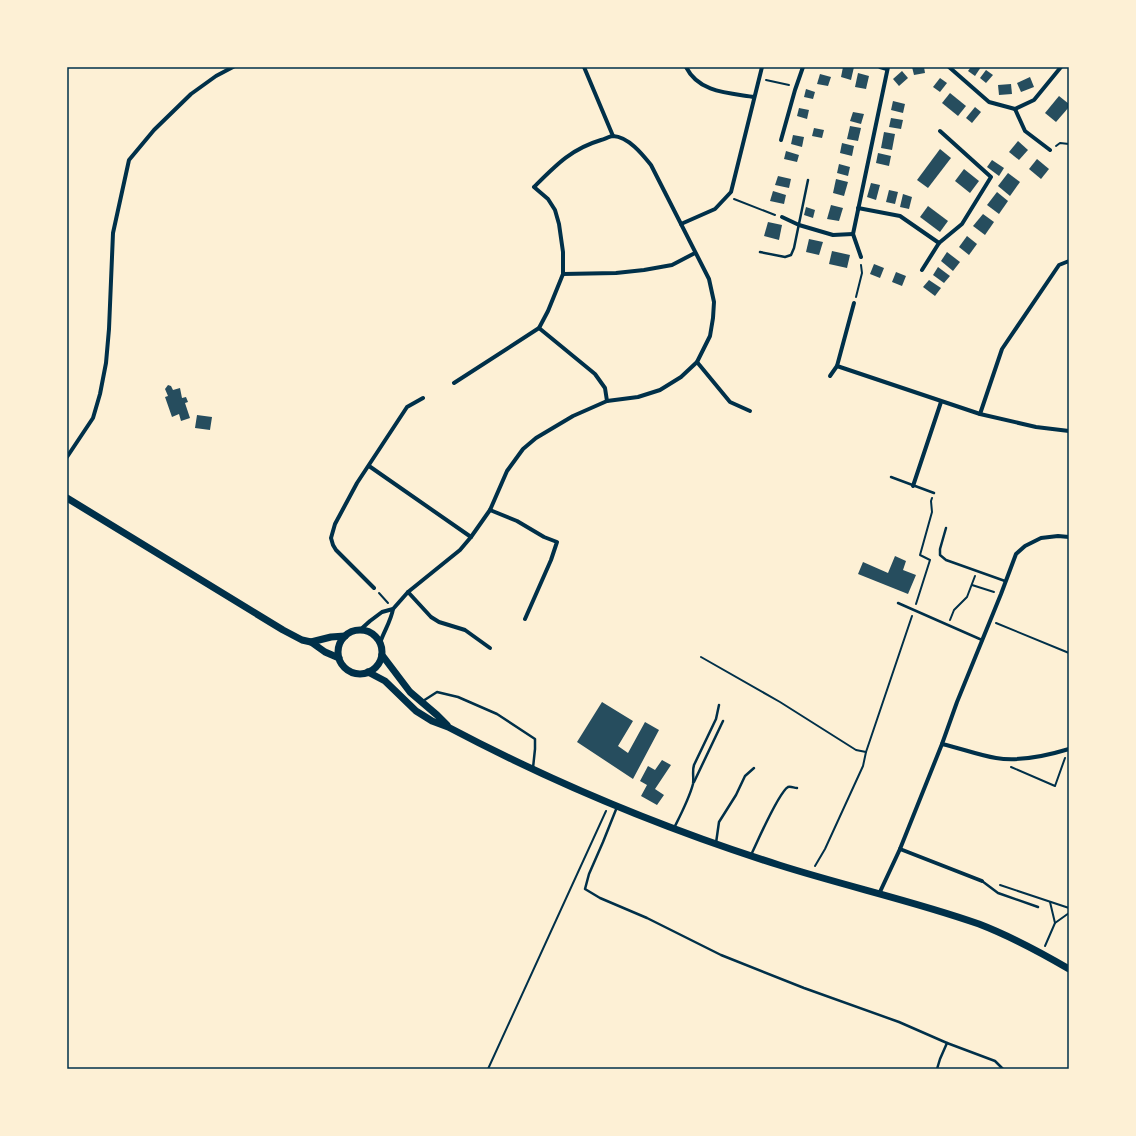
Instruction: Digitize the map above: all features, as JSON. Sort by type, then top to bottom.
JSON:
[{"type":"main road","points":[[67,498],[284,630],[302,640],[311,642],[325,652],[339,658]]},
{"type":"main road","points":[[311,642],[331,637],[344,636],[352,631],[360,630],[372,633],[380,642],[382,655],[404,684],[448,727]]},
{"type":"main road","points":[[344,636],[339,647],[339,658],[342,664],[350,672],[361,674],[368,672],[377,666],[382,655]]},
{"type":"main road","points":[[368,672],[385,680],[416,711],[432,721],[448,727],[533,770],[613,805],[751,856],[978,924],[1011,938],[1069,969]]},
{"type":"street","points":[[67,457],[93,418],[100,394],[106,363],[109,329],[113,234],[129,160],[154,130],[191,94],[216,76],[233,67]]},
{"type":"street","points":[[584,67],[613,136]]},
{"type":"street","points":[[686,67],[690,74],[701,85],[714,90],[754,97]]},
{"type":"street","points":[[681,224],[715,209],[731,192],[762,67]]},
{"type":"street","points":[[781,140],[802,67]]},
{"type":"street","points":[[861,258],[852,234],[887,68],[880,67]]},
{"type":"street","points":[[949,67],[989,102],[1015,109],[1034,100],[1061,67]]},
{"type":"street","points":[[1015,109],[1025,132],[1050,150]]},
{"type":"street","points":[[922,270],[939,243],[962,224],[991,177],[940,131]]},
{"type":"street","points":[[380,642],[391,618],[393,609],[408,592],[460,550],[470,538],[490,510],[507,471],[523,449],[547,431],[573,416],[607,401],[638,397],[660,390],[681,377],[697,362],[710,336],[714,302],[709,280],[651,165],[641,152],[628,142],[613,136],[593,142],[561,160],[534,186],[548,199],[555,210],[559,224],[563,252],[563,274],[548,311],[539,328],[454,383]]},
{"type":"street","points":[[858,208],[900,216],[939,243]]},
{"type":"street","points":[[782,217],[799,225],[833,235],[852,234]]},
{"type":"street","points":[[563,274],[616,273],[644,270],[672,265],[695,253]]},
{"type":"street","points":[[980,414],[1002,349],[1059,265],[1069,261]]},
{"type":"street","points":[[830,376],[837,366],[854,302]]},
{"type":"street","points":[[539,328],[595,374],[604,388],[607,401]]},
{"type":"street","points":[[697,362],[730,402],[750,411]]},
{"type":"street","points":[[837,366],[980,414],[1036,427],[1069,432]]},
{"type":"street","points":[[374,588],[333,546],[332,538],[335,524],[357,483],[407,407],[423,398]]},
{"type":"street","points":[[913,486],[941,402]]},
{"type":"street","points":[[369,466],[470,538]]},
{"type":"street","points":[[490,510],[517,521],[544,537],[557,542],[551,560],[525,619]]},
{"type":"street","points":[[879,894],[900,849],[1016,554],[1025,546],[1041,538],[1058,536],[1069,537]]},
{"type":"street","points":[[408,592],[431,617],[439,622],[464,630],[490,648]]},
{"type":"street","points":[[360,630],[382,612],[393,609]]},
{"type":"street","points":[[942,744],[996,758],[1028,759],[1068,749]]},
{"type":"street","points":[[900,849],[982,881]]},
{"type":"lane","points":[[760,252],[784,257],[791,255],[794,248],[808,180]]},
{"type":"lane","points":[[891,477],[934,493]]},
{"type":"lane","points":[[946,528],[940,549],[940,555],[946,560],[1006,582]]},
{"type":"lane","points":[[898,603],[982,640]]},
{"type":"lane","points":[[422,702],[437,692],[458,697],[497,714],[534,739],[535,749],[533,770]]},
{"type":"lane","points":[[694,782],[692,771],[694,765],[716,719],[720,705]]},
{"type":"lane","points":[[674,828],[684,810],[694,782],[723,721]]},
{"type":"lane","points":[[716,844],[719,822],[736,795],[745,776],[754,768]]},
{"type":"lane","points":[[751,856],[775,805],[787,788],[790,786],[797,788]]},
{"type":"lane","points":[[613,805],[603,842],[584,889],[600,898],[647,918],[721,955],[804,988],[899,1022],[995,1062],[1003,1069]]},
{"type":"lane","points":[[982,881],[998,893],[1038,907]]},
{"type":"lane","points":[[937,1069],[947,1043]]},
{"type":"path","points":[[759,78],[796,86]]},
{"type":"path","points":[[1050,150],[1060,143],[1069,144]]},
{"type":"path","points":[[726,196],[782,217]]},
{"type":"path","points":[[854,302],[862,273],[861,258]]},
{"type":"path","points":[[810,874],[825,849],[863,766],[866,752],[914,610],[930,560],[920,555],[932,512],[931,501],[934,493]]},
{"type":"path","points":[[948,625],[954,610],[967,598],[977,571]]},
{"type":"path","points":[[972,585],[1001,594]]},
{"type":"path","points":[[374,588],[393,609]]},
{"type":"path","points":[[990,620],[1069,653]]},
{"type":"path","points":[[701,657],[780,702],[856,750],[866,752]]},
{"type":"path","points":[[1006,758],[1009,766],[1055,786],[1068,749]]},
{"type":"path","points":[[488,1069],[613,805]]},
{"type":"path","points":[[997,884],[1069,908]]},
{"type":"path","points":[[1050,902],[1055,923]]},
{"type":"path","points":[[1042,954],[1055,923],[1069,913]]},
{"type":"building","points":[[843,67],[854,67],[851,80],[841,77]]},
{"type":"building","points":[[912,67],[924,67],[925,73],[914,75]]},
{"type":"building","points":[[971,67],[981,67],[975,76],[968,71]]},
{"type":"building","points":[[986,70],[993,75],[986,83],[980,78]]},
{"type":"building","points":[[902,71],[908,78],[899,86],[893,79]]},
{"type":"building","points":[[858,73],[869,76],[866,89],[855,87]]},
{"type":"building","points":[[820,74],[831,77],[828,86],[817,84]]},
{"type":"building","points":[[1030,77],[1034,87],[1021,92],[1017,83]]},
{"type":"building","points":[[940,78],[947,83],[940,92],[933,87]]},
{"type":"building","points":[[1011,84],[1012,94],[999,95],[998,85]]},
{"type":"building","points":[[806,89],[815,92],[813,99],[804,97]]},
{"type":"building","points":[[950,93],[966,106],[958,116],[942,103]]},
{"type":"building","points":[[1059,96],[1069,104],[1069,107],[1056,122],[1045,113]]},
{"type":"building","points":[[893,101],[905,104],[903,113],[891,110]]},
{"type":"building","points":[[975,107],[981,112],[972,123],[966,118]]},
{"type":"building","points":[[799,108],[809,110],[807,119],[797,116]]},
{"type":"building","points":[[853,112],[864,114],[861,124],[850,121]]},
{"type":"building","points":[[891,118],[903,120],[901,129],[889,127]]},
{"type":"building","points":[[850,126],[861,128],[858,141],[847,139]]},
{"type":"building","points":[[814,128],[824,130],[822,138],[812,136]]},
{"type":"building","points":[[884,132],[895,134],[892,150],[881,148]]},
{"type":"building","points":[[793,135],[804,137],[802,147],[791,144]]},
{"type":"building","points":[[1018,141],[1028,150],[1019,160],[1009,152]]},
{"type":"building","points":[[842,143],[854,146],[852,156],[840,153]]},
{"type":"building","points":[[940,149],[951,158],[928,188],[917,180]]},
{"type":"building","points":[[786,151],[799,155],[797,162],[784,159]]},
{"type":"building","points":[[878,153],[891,156],[889,166],[876,163]]},
{"type":"building","points":[[1037,159],[1049,169],[1041,179],[1029,169]]},
{"type":"building","points":[[992,160],[1004,168],[999,176],[987,167]]},
{"type":"building","points":[[839,164],[850,167],[848,176],[837,173]]},
{"type":"building","points":[[964,169],[979,181],[970,193],[955,181]]},
{"type":"building","points":[[1008,173],[1020,182],[1010,196],[998,186]]},
{"type":"building","points":[[778,176],[791,179],[789,188],[775,185]]},
{"type":"building","points":[[836,179],[848,182],[844,196],[833,193]]},
{"type":"building","points":[[871,183],[880,185],[876,200],[867,197]]},
{"type":"building","points":[[889,190],[898,192],[895,204],[886,202]]},
{"type":"building","points":[[773,191],[786,195],[784,204],[770,201]]},
{"type":"building","points":[[997,192],[1008,201],[999,214],[987,205]]},
{"type":"building","points":[[903,194],[912,197],[909,209],[900,207]]},
{"type":"building","points":[[831,205],[843,208],[839,221],[827,219]]},
{"type":"building","points":[[928,206],[948,221],[940,232],[920,217]]},
{"type":"building","points":[[806,207],[815,210],[813,218],[804,215]]},
{"type":"building","points":[[983,214],[994,222],[985,235],[973,226]]},
{"type":"building","points":[[768,222],[782,225],[779,240],[764,236]]},
{"type":"building","points":[[967,236],[977,244],[969,255],[959,247]]},
{"type":"building","points":[[809,239],[823,242],[819,255],[806,252]]},
{"type":"building","points":[[832,251],[850,255],[847,268],[829,264]]},
{"type":"building","points":[[947,252],[960,262],[953,271],[941,261]]},
{"type":"building","points":[[874,264],[884,268],[880,278],[870,274]]},
{"type":"building","points":[[938,267],[950,276],[944,283],[933,275]]},
{"type":"building","points":[[896,272],[906,276],[902,286],[892,282]]},
{"type":"building","points":[[929,280],[941,288],[935,296],[923,287]]},
{"type":"building","points":[[168,385],[171,386],[173,390],[180,388],[182,398],[186,397],[188,402],[185,403],[190,418],[181,421],[179,414],[172,417],[165,397],[168,396],[165,389]]},
{"type":"building","points":[[197,415],[212,417],[210,430],[195,428]]},
{"type":"building","points":[[895,556],[906,561],[903,570],[916,575],[908,594],[858,574],[863,562],[888,573]]},
{"type":"building","points":[[602,702],[633,721],[618,746],[628,753],[645,722],[659,730],[633,779],[577,742]]},
{"type":"building","points":[[662,760],[671,765],[655,789],[664,795],[657,805],[641,796],[647,785],[640,781],[648,766],[655,770]]}]
